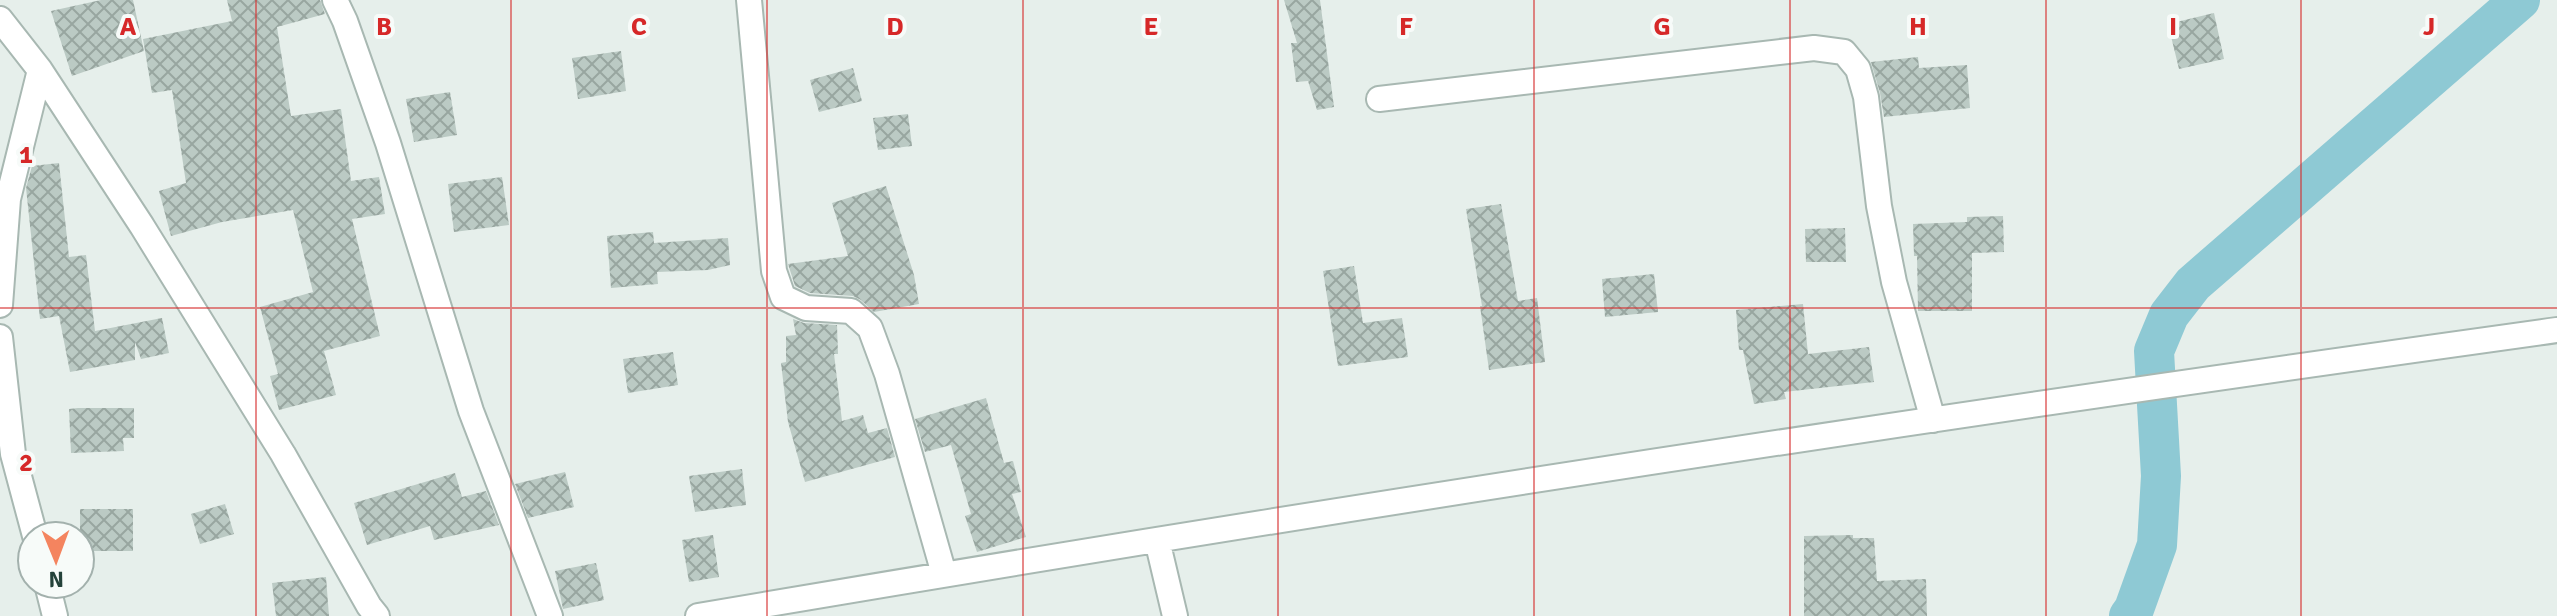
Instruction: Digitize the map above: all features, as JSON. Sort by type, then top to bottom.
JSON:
[{"type":"street","points":[[335,0],[388,143],[471,411],[550,616]]},
{"type":"street","points":[[749,0],[774,271],[783,297],[806,308],[851,311],[870,328],[887,374],[944,574]]},
{"type":"street","points":[[0,19],[40,70],[142,226],[275,441],[377,616]]},
{"type":"street","points":[[1379,99],[1814,48],[1844,52],[1858,69],[1866,97],[1879,206],[1894,282],[1933,420]]},
{"type":"street","points":[[0,305],[8,199],[40,70]]},
{"type":"street","points":[[698,616],[1157,540],[1933,420],[2557,330]]},
{"type":"street","points":[[0,337],[6,455],[29,520]]},
{"type":"street","points":[[1157,540],[1175,616]]},
{"type":"building","points":[[101,0],[133,0],[144,51],[72,76],[51,11]]},
{"type":"building","points":[[227,0],[320,0],[325,14],[277,27],[291,116],[341,109],[351,181],[379,177],[385,214],[352,219],[380,336],[324,351],[336,395],[279,410],[270,376],[278,374],[260,307],[313,292],[293,210],[222,222],[171,236],[159,191],[186,183],[172,90],[152,93],[143,39],[232,21]]},
{"type":"building","points":[[1284,0],[1320,0],[1334,107],[1317,110],[1308,81],[1296,82],[1291,43],[1297,43]]},
{"type":"building","points":[[2214,13],[2224,59],[2179,69],[2168,24]]},
{"type":"building","points":[[621,51],[626,91],[578,99],[572,58]]},
{"type":"building","points":[[1918,57],[1919,68],[1967,65],[1970,108],[1884,117],[1871,62]]},
{"type":"building","points":[[853,68],[862,101],[819,112],[810,80]]},
{"type":"building","points":[[450,92],[457,135],[414,142],[406,99]]},
{"type":"building","points":[[908,114],[912,146],[878,150],[873,118]]},
{"type":"building","points":[[59,163],[69,257],[86,255],[95,331],[162,318],[169,353],[141,359],[135,342],[135,360],[70,372],[59,316],[40,319],[26,188],[32,166]]},
{"type":"building","points":[[502,177],[509,225],[454,232],[448,184]]},
{"type":"building","points":[[886,186],[914,275],[919,304],[874,312],[853,296],[810,293],[795,286],[788,264],[848,256],[832,203]]},
{"type":"building","points":[[1501,204],[1518,301],[1537,298],[1545,362],[1489,370],[1466,209]]},
{"type":"building","points":[[2003,216],[2004,252],[1972,253],[1972,311],[1918,311],[1913,224],[1967,222],[1967,217]]},
{"type":"building","points":[[1845,228],[1846,262],[1806,262],[1805,229]]},
{"type":"building","points":[[653,232],[654,243],[728,238],[730,265],[708,270],[657,272],[658,284],[611,288],[607,236]]},
{"type":"building","points":[[1354,266],[1363,323],[1402,318],[1408,357],[1338,366],[1323,271]]},
{"type":"building","points":[[1654,274],[1658,312],[1605,317],[1602,279]]},
{"type":"building","points":[[1803,304],[1808,354],[1869,347],[1874,382],[1784,392],[1786,399],[1754,404],[1743,350],[1739,350],[1736,310]]},
{"type":"building","points":[[793,319],[804,323],[837,325],[838,354],[834,354],[842,421],[863,415],[868,433],[887,428],[895,457],[805,482],[788,422],[781,363],[786,362],[786,336],[796,335]]},
{"type":"building","points":[[673,352],[678,385],[628,393],[623,359]]},
{"type":"building","points":[[986,398],[1004,463],[1013,461],[1021,492],[1012,494],[1026,537],[977,552],[965,516],[971,514],[951,445],[925,452],[915,419]]},
{"type":"building","points":[[134,408],[134,438],[123,438],[124,451],[71,453],[69,409]]},
{"type":"building","points":[[742,469],[746,505],[695,512],[689,476]]},
{"type":"building","points":[[565,472],[574,507],[528,518],[515,484]]},
{"type":"building","points":[[455,473],[462,497],[486,491],[499,525],[434,540],[430,526],[367,545],[354,503]]},
{"type":"building","points":[[225,504],[234,534],[200,544],[191,514]]},
{"type":"building","points":[[80,509],[133,509],[133,551],[96,551],[96,520],[80,520]]},
{"type":"building","points":[[713,535],[719,577],[689,582],[682,540]]},
{"type":"building","points":[[1853,535],[1853,538],[1874,538],[1877,581],[1926,579],[1927,616],[1804,616],[1804,536]]},
{"type":"building","points":[[596,563],[604,600],[563,609],[555,571]]},
{"type":"building","points":[[326,577],[329,616],[276,616],[272,583]]},
{"type":"waterway","points":[[2129,616],[2157,545],[2161,476],[2154,351],[2169,315],[2193,284],[2520,0]]}]
